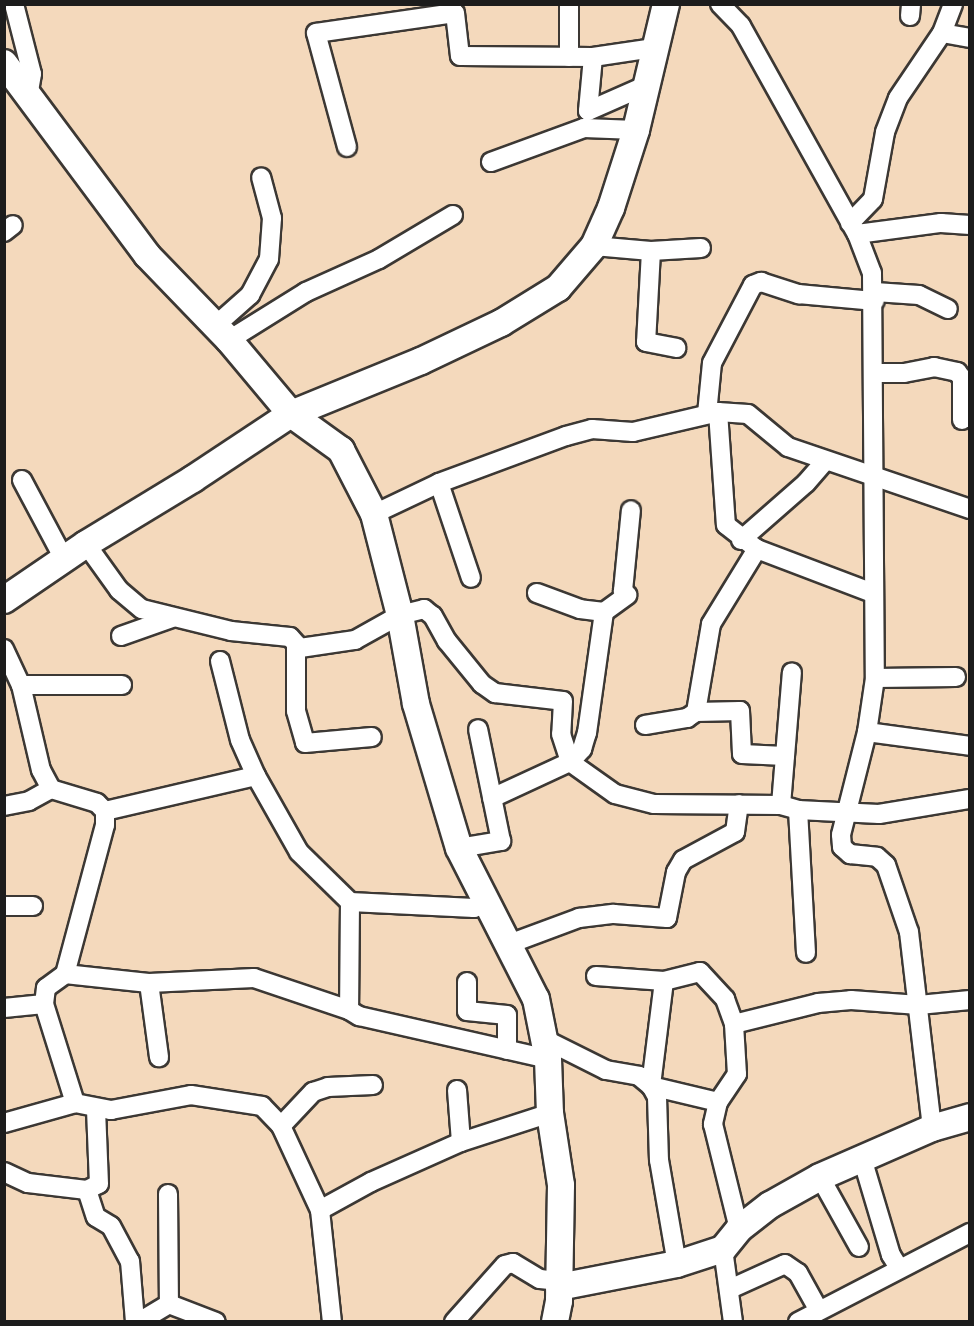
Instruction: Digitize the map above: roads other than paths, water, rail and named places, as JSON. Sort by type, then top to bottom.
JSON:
[{"type":"street","points":[[14,4],[32,74],[13,81],[147,255],[222,333],[291,414],[341,450],[374,514],[400,615],[416,705],[459,848],[536,999],[546,1049],[550,1113],[561,1185],[560,1284],[555,1322]]},
{"type":"street","points":[[569,4],[569,57]]},
{"type":"street","points":[[4,600],[86,544],[291,414],[421,361],[501,323],[558,288],[594,246],[636,130],[666,4]]},
{"type":"street","points":[[720,4],[741,26],[853,228],[872,273],[875,296],[872,475],[875,678],[867,732],[846,811],[842,847],[850,854],[878,857],[886,865],[893,879],[909,932],[932,1128]]},
{"type":"street","points":[[853,228],[873,198],[885,132],[898,98],[942,33],[953,4]]},
{"type":"street","points":[[348,147],[316,33],[455,13],[460,56],[592,57],[654,48]]},
{"type":"street","points":[[942,33],[969,38]]},
{"type":"street","points":[[592,57],[588,111],[645,86]]},
{"type":"street","points":[[491,162],[584,128],[636,130]]},
{"type":"street","points":[[222,333],[250,295],[269,259],[272,218],[261,177]]},
{"type":"street","points":[[222,333],[306,291],[379,259],[453,215]]},
{"type":"street","points":[[853,228],[941,223],[969,225]]},
{"type":"street","points":[[594,246],[651,251],[700,248]]},
{"type":"street","points":[[651,251],[646,342],[676,348]]},
{"type":"street","points":[[873,593],[749,545],[726,525],[723,512],[726,492],[712,413],[712,363],[753,285],[761,282],[799,294],[919,295],[948,309]]},
{"type":"street","points":[[875,373],[904,374],[934,367],[957,372],[962,378],[962,420]]},
{"type":"street","points":[[374,514],[439,483],[526,449],[592,429],[633,432],[712,413],[748,414],[788,447],[824,462],[872,475],[969,509]]},
{"type":"street","points":[[696,712],[711,624],[749,545],[824,462]]},
{"type":"street","points":[[22,480],[64,559]]},
{"type":"street","points":[[439,483],[471,578]]},
{"type":"street","points":[[537,593],[580,609],[604,612],[627,595],[623,591],[631,510]]},
{"type":"street","points":[[86,544],[119,590],[142,609],[231,631],[290,637],[300,648],[356,640],[400,615],[424,609],[433,616],[447,641],[495,693],[563,700],[561,734],[570,762],[615,794],[654,804],[739,804],[879,814],[969,799]]},
{"type":"street","points":[[492,798],[570,762],[582,749],[587,733],[604,612]]},
{"type":"street","points":[[121,636],[172,618]]},
{"type":"street","points":[[296,644],[296,711],[305,743],[372,737]]},
{"type":"street","points":[[4,649],[21,686],[41,770],[51,789],[97,803],[105,811],[105,825],[65,974],[46,988],[44,1004],[75,1103]]},
{"type":"street","points":[[220,661],[240,740],[256,776],[299,852],[350,902],[474,908],[487,901]]},
{"type":"street","points":[[792,672],[785,756],[806,952]]},
{"type":"street","points":[[875,678],[956,677]]},
{"type":"street","points":[[21,686],[122,685]]},
{"type":"street","points":[[645,725],[687,718],[696,712],[740,711],[742,754],[785,756]]},
{"type":"street","points":[[459,848],[501,841],[478,729]]},
{"type":"street","points":[[867,732],[969,746]]},
{"type":"street","points":[[105,811],[256,776]]},
{"type":"street","points":[[4,806],[29,801],[51,789]]},
{"type":"street","points":[[509,944],[579,918],[614,914],[666,918],[676,872],[683,860],[735,832],[739,804]]},
{"type":"street","points":[[349,1010],[350,902]]},
{"type":"street","points":[[4,906],[33,906]]},
{"type":"street","points":[[596,976],[664,981],[700,972],[725,999],[734,1024],[737,1074],[718,1102],[713,1124],[739,1229]]},
{"type":"street","points":[[65,974],[149,983],[254,978],[349,1010],[359,1016],[507,1050],[546,1049],[606,1070],[639,1076],[651,1086],[657,1097],[659,1160],[677,1264]]},
{"type":"street","points":[[651,1086],[664,981]]},
{"type":"street","points":[[467,982],[467,1011],[507,1015],[507,1050]]},
{"type":"street","points":[[149,983],[159,1057]]},
{"type":"street","points":[[734,1024],[818,1003],[851,1000],[919,1005],[969,1000]]},
{"type":"street","points":[[4,1008],[44,1004]]},
{"type":"street","points":[[281,1126],[313,1092],[328,1087],[373,1085]]},
{"type":"street","points":[[651,1086],[718,1102]]},
{"type":"street","points":[[457,1090],[460,1142]]},
{"type":"street","points":[[4,1123],[75,1103],[96,1110],[191,1095],[262,1106],[281,1126],[320,1210],[332,1322]]},
{"type":"street","points":[[4,1172],[28,1183],[87,1190],[99,1184],[96,1110]]},
{"type":"street","points":[[320,1210],[371,1182],[460,1142],[550,1113]]},
{"type":"street","points":[[454,1322],[505,1265],[513,1263],[540,1278],[560,1284],[677,1264],[723,1249],[739,1229],[770,1205],[820,1177],[932,1128],[969,1117]]},
{"type":"street","points":[[862,1158],[891,1255],[899,1268]]},
{"type":"street","points":[[820,1177],[859,1247]]},
{"type":"street","points":[[87,1190],[96,1217],[111,1226],[130,1261],[137,1322],[169,1304]]},
{"type":"street","points":[[168,1194],[169,1304]]},
{"type":"street","points":[[798,1322],[818,1309],[969,1233]]},
{"type":"street","points":[[723,1249],[733,1322]]},
{"type":"street","points":[[730,1289],[785,1264],[798,1273],[818,1309]]},
{"type":"street","points":[[169,1304],[216,1322]]}]
